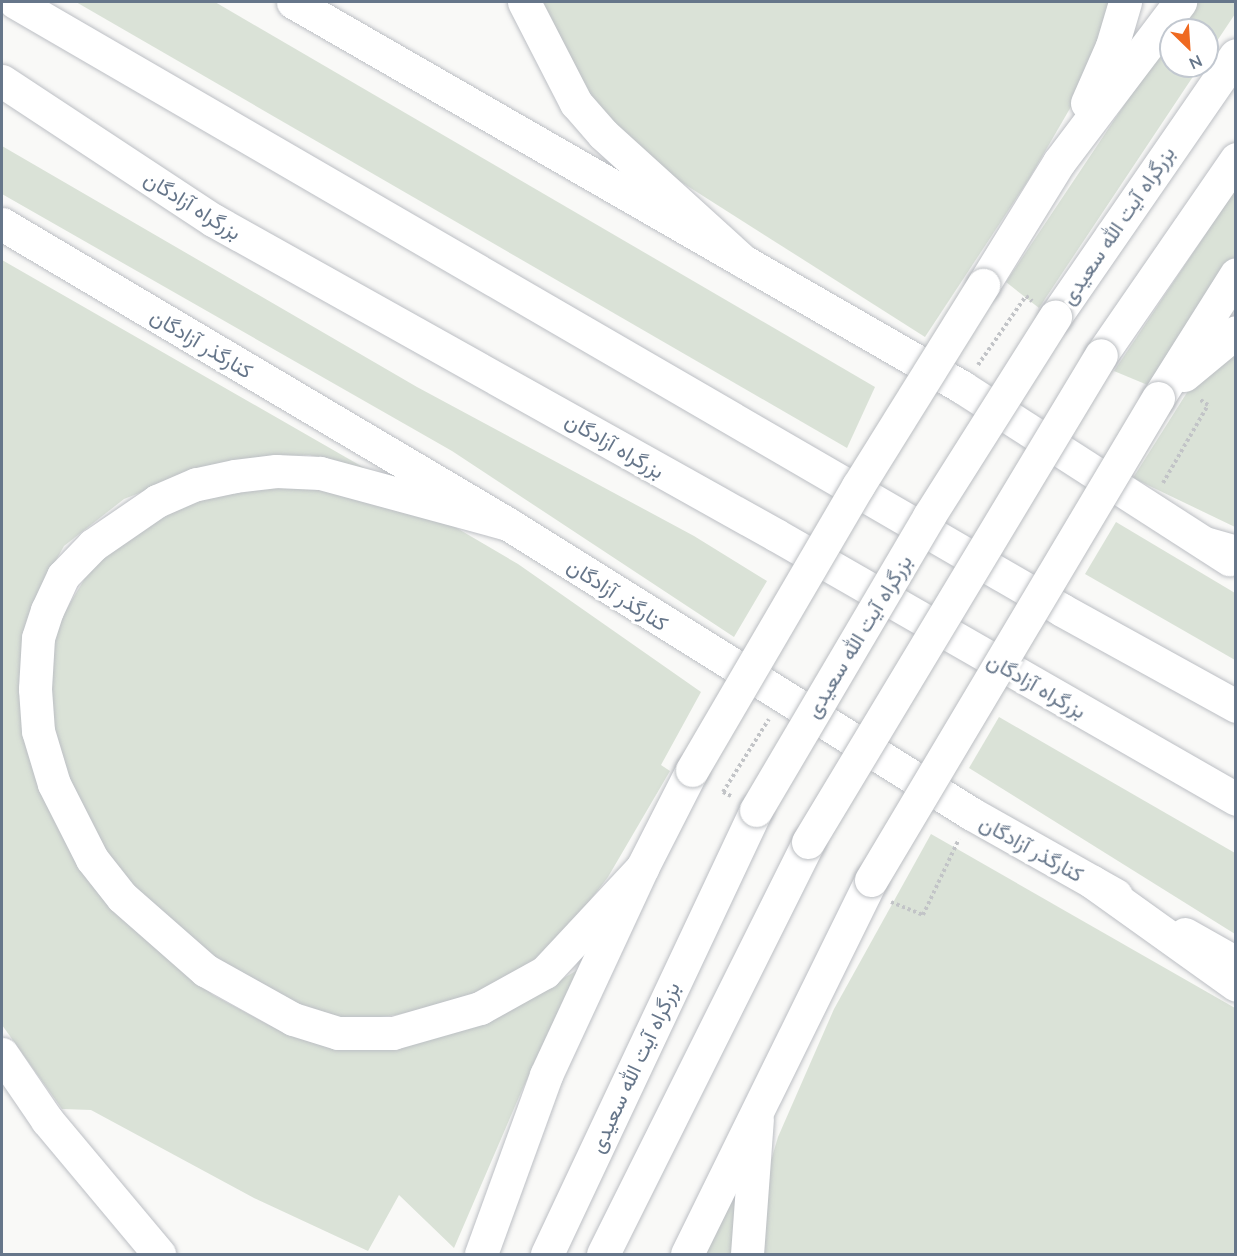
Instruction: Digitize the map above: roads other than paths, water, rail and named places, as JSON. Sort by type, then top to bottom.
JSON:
[{"type":"main road","points":[[15,2],[1062,610],[1236,706]]},
{"type":"main road","points":[[293,2],[962,387],[1236,563]]},
{"type":"main road","points":[[524,2],[576,104],[603,134],[744,262]]},
{"type":"main road","points":[[1059,162],[1100,76],[1125,2]]},
{"type":"main road","points":[[482,1254],[546,1075],[642,868],[692,770],[858,486],[1059,162],[1180,2]]},
{"type":"main road","name":"بزرگراه آیت الله سعیدی","points":[[547,1254],[756,810],[918,535],[1054,317],[1236,55]]},
{"type":"main road","name":"بزرگراه آزادگان","points":[[2,81],[213,220],[776,535],[1236,799]]},
{"type":"main road","points":[[603,1254],[808,842],[1101,355],[1236,159]]},
{"type":"main road","name":"کنارگذر آزادگان","points":[[2,224],[508,524],[782,698],[972,814],[1236,963]]},
{"type":"main road","points":[[687,1254],[872,880],[1236,274]]},
{"type":"main road","points":[[1167,390],[1236,332]]},
{"type":"main road","points":[[508,524],[320,473],[276,471],[235,476],[196,484],[158,501],[93,545],[63,576],[47,610],[38,638],[35,689],[38,731],[54,784],[92,860],[122,897],[204,970],[293,1019],[338,1033],[393,1033],[480,1008],[545,972],[642,868]]},
{"type":"main road","points":[[1205,543],[1236,552]]},
{"type":"main road","points":[[1091,881],[1236,985]]},
{"type":"main road","points":[[2,1054],[47,1120],[159,1254]]},
{"type":"main road","points":[[747,1254],[758,1107]]}]
